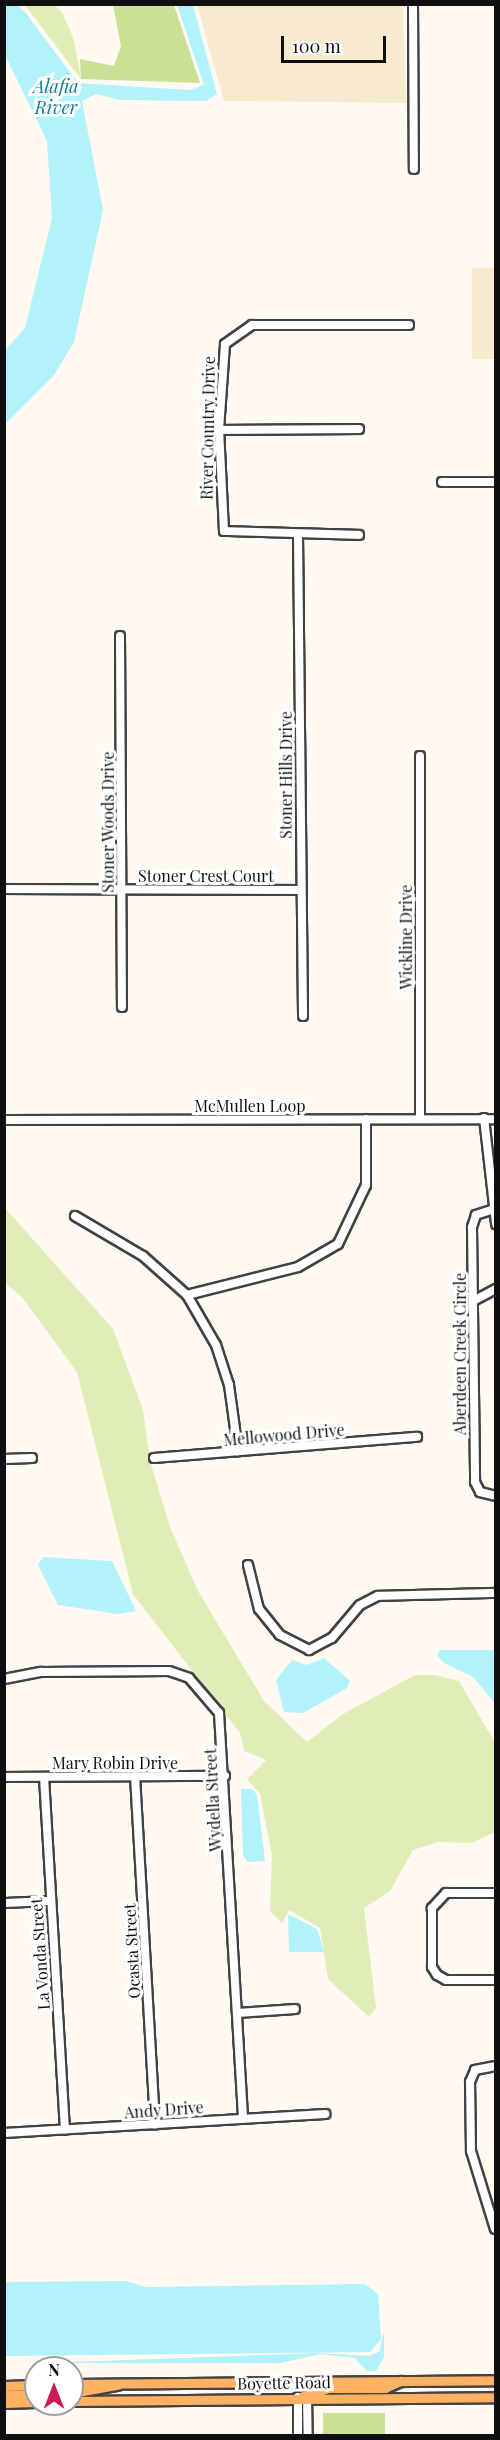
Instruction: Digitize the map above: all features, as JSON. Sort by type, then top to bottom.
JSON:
[{"type":"main road","points":[[302,2397],[330,2388],[385,2388],[400,2380]]},
{"type":"main road","name":"Boyette Road","points":[[84,2384],[494,2380]]},
{"type":"main road","points":[[84,2392],[103,2391],[122,2383]]},
{"type":"main road","points":[[4,2386],[24,2385]]},
{"type":"main road","points":[[4,2395],[24,2394]]},
{"type":"main road","name":"Boyette Road","points":[[84,2401],[495,2397]]},
{"type":"main road","points":[[4,2403],[24,2402]]},
{"type":"street","points":[[413,4],[414,169]]},
{"type":"street","name":"River Country Drive","points":[[359,535],[298,535],[224,531],[219,430],[225,344],[238,330],[252,325],[409,325]]},
{"type":"street","points":[[219,430],[359,429]]},
{"type":"street","points":[[442,482],[495,482]]},
{"type":"street","name":"Stoner Hills Drive","points":[[298,535],[299,890],[303,1016]]},
{"type":"street","name":"Stoner Woods Drive","points":[[120,636],[122,1007]]},
{"type":"street","name":"Wickline Drive","points":[[420,756],[420,1119]]},
{"type":"street","name":"Stoner Crest Court","points":[[4,889],[299,890]]},
{"type":"street","points":[[484,1118],[490,1210],[495,1224]]},
{"type":"street","points":[[187,1295],[298,1267],[338,1244],[366,1185],[366,1119]]},
{"type":"street","name":"McMullen Loop","points":[[4,1120],[495,1119]]},
{"type":"street","name":"Aberdeen Creek Circle","points":[[490,1210],[476,1215],[472,1227],[475,1300],[475,1482],[480,1492],[495,1496]]},
{"type":"street","points":[[75,1216],[143,1257],[187,1295],[216,1345],[229,1385],[238,1451]]},
{"type":"street","points":[[475,1300],[495,1289]]},
{"type":"street","name":"Mellowood Drive","points":[[154,1458],[417,1437]]},
{"type":"street","points":[[4,1459],[32,1458]]},
{"type":"street","points":[[248,1565],[259,1609],[280,1635],[309,1650],[332,1638],[360,1605],[378,1596],[495,1593]]},
{"type":"street","name":"Wydella Street","points":[[4,1679],[41,1672],[180,1673],[219,1713],[225,1776],[243,2118]]},
{"type":"street","name":"Ocasta Street","points":[[135,1776],[155,2124]]},
{"type":"street","name":"Mary Robin Drive","points":[[4,1777],[225,1776]]},
{"type":"street","name":"La Vonda Street","points":[[44,1777],[65,2129]]},
{"type":"street","points":[[495,1893],[446,1893],[436,1898],[432,1967],[446,1980],[495,1980]]},
{"type":"street","points":[[4,1903],[50,1901]]},
{"type":"street","points":[[238,2013],[295,2009]]},
{"type":"street","points":[[495,2066],[476,2070],[470,2082],[471,2151],[495,2229]]},
{"type":"street","name":"Andy Drive","points":[[4,2133],[325,2114]]},
{"type":"street","points":[[298,2436],[302,2397]]},
{"type":"street","points":[[302,2397],[308,2436]]},
{"type":"shaded area","points":[[197,5],[403,5],[406,103],[224,101]]},
{"type":"shaded area","points":[[472,268],[495,268],[495,359],[472,359]]},
{"type":"green space","points":[[25,5],[55,5],[63,14],[74,40],[81,79]]},
{"type":"green space","points":[[113,5],[174,5],[200,83],[81,79],[80,59],[114,66],[121,46]]},
{"type":"green space","points":[[5,1208],[113,1329],[143,1410],[150,1461],[170,1527],[198,1591],[264,1701],[307,1742],[343,1714],[415,1675],[434,1675],[459,1681],[494,1741],[495,1832],[472,1843],[438,1842],[413,1850],[390,1891],[364,1908],[376,2008],[369,2017],[328,1979],[320,1928],[289,1910],[282,1923],[270,1911],[272,1855],[260,1794],[247,1779],[266,1760],[244,1751],[240,1733],[133,1594],[77,1372],[21,1296],[5,1283]]},
{"type":"green space","points":[[323,2413],[385,2413],[385,2435],[323,2435]]},
{"type":"water","name":"Alafia River","points":[[5,4],[17,5],[25,12],[78,83],[190,90],[204,85],[177,5],[193,5],[217,94],[206,101],[120,100],[96,94],[82,101],[103,210],[74,342],[54,375],[5,424],[5,350],[25,328],[52,218],[47,141],[5,55]]},
{"type":"water","points":[[43,1557],[112,1561],[136,1611],[118,1614],[58,1605],[38,1565]]},
{"type":"water","points":[[440,1650],[495,1650],[495,1703],[473,1677],[444,1663],[437,1655]]},
{"type":"water","points":[[324,1658],[350,1681],[347,1688],[303,1713],[284,1712],[276,1680],[292,1660],[307,1665]]},
{"type":"water","points":[[241,1789],[252,1789],[257,1795],[265,1861],[248,1862],[243,1855]]},
{"type":"water","points":[[288,1914],[317,1929],[324,1952],[289,1952]]},
{"type":"water","points":[[125,2281],[146,2287],[365,2284],[378,2294],[381,2339],[370,2352],[5,2356],[5,2282]]},
{"type":"water","points":[[383,2333],[384,2357],[376,2371],[367,2371],[355,2358],[320,2354],[281,2363],[84,2363],[317,2353],[370,2356],[380,2351]]}]
